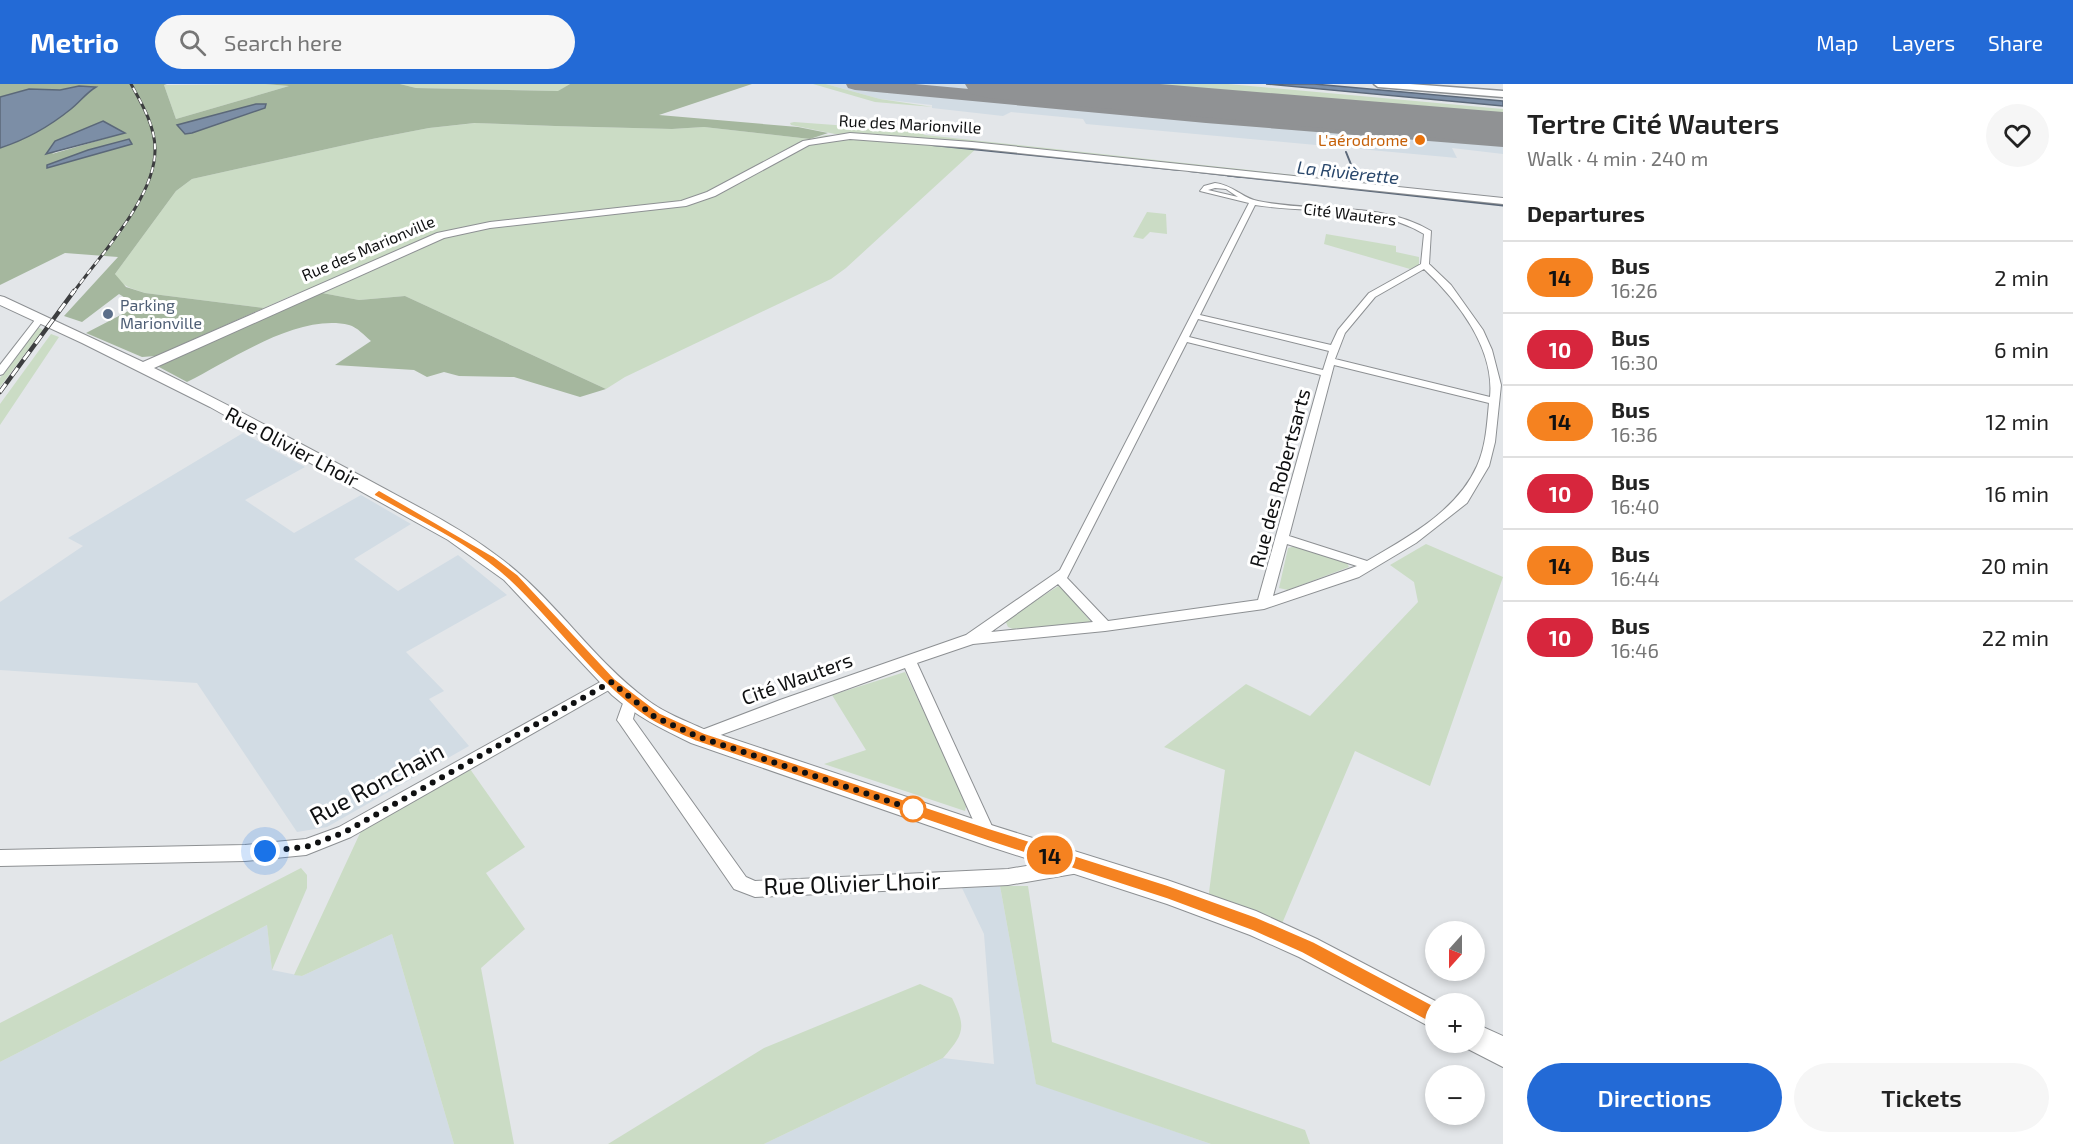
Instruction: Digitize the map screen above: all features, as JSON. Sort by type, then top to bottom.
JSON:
[{"type":"main road","points":[[1378,84],[1503,94]]},
{"type":"street","name":"Rue des Marionville","points":[[142,368],[434,237],[490,225],[682,204],[711,194],[806,143],[835,137],[871,136],[972,145],[1503,201]]},
{"type":"street","name":"Cité Wauters","points":[[971,639],[1105,626],[1264,604],[1354,574],[1412,540],[1462,500],[1484,466],[1490,442],[1496,385],[1487,350],[1478,330],[1448,287],[1425,265],[1428,233],[1404,220],[1253,202],[1204,191],[1206,187],[1213,185],[1228,187],[1253,202]]},
{"type":"street","name":"Cité Wauters","points":[[699,737],[785,704],[971,639],[1065,573],[1253,202]]},
{"type":"street","name":"Rue des Robertsarts","points":[[1264,604],[1330,361],[1341,333],[1372,295],[1425,265]]},
{"type":"street","points":[[1402,277],[1416,278]]},
{"type":"street","points":[[1426,280],[1448,287]]},
{"type":"street","name":"Rue Olivier Lhoir","points":[[0,300],[41,318],[274,435],[439,527],[489,558],[514,578],[611,682],[655,717],[699,737],[1078,865],[1167,892],[1256,924],[1308,948],[1425,1010]]},
{"type":"street","points":[[1196,316],[1334,349]]},
{"type":"street","points":[[0,372],[41,318]]},
{"type":"street","points":[[1184,339],[1327,374]]},
{"type":"street","points":[[1330,361],[1495,401]]},
{"type":"street","points":[[1282,538],[1370,566]]},
{"type":"street","points":[[1059,578],[1105,626]]},
{"type":"street","points":[[909,662],[988,835]]},
{"type":"street","name":"Rue Ronchain","points":[[0,858],[245,853],[306,847],[345,832],[611,682]]},
{"type":"street","name":"Rue Olivier Lhoir","points":[[631,699],[625,720],[740,883],[747,887],[755,889],[1008,877],[1078,865]]},
{"type":"street","points":[[1485,1042],[1503,1052]]},
{"type":"shaded area","points":[[826,84],[1144,84],[1503,119],[1503,154],[1452,148],[1457,158],[1086,124],[1083,119],[1011,112],[1003,116],[880,99]]},
{"type":"shaded area","points":[[243,433],[305,467],[245,500],[294,533],[361,495],[411,524],[354,559],[398,591],[458,555],[507,595],[406,652],[444,691],[429,699],[469,746],[327,827],[297,832],[197,683],[0,670],[0,602],[83,546],[68,538]]},
{"type":"shaded area","points":[[1000,886],[1036,1083],[1211,1144],[764,1144],[943,1058],[994,1064],[984,934],[962,888]]},
{"type":"shaded area","points":[[267,925],[272,970],[302,976],[392,934],[454,1144],[0,1144],[0,1062]]},
{"type":"green space","points":[[0,84],[167,84],[164,85],[176,119],[289,86],[265,84],[400,84],[416,88],[558,91],[570,84],[752,84],[659,115],[798,127],[828,133],[810,139],[704,127],[672,129],[475,123],[429,128],[372,139],[192,179],[176,191],[115,274],[126,287],[145,293],[264,308],[156,356],[142,357],[86,333],[138,306],[119,294],[82,322],[64,316],[118,257],[65,253],[0,285],[0,148],[48,125],[89,91],[79,86],[60,90],[29,89],[0,97]],"holes":[[[103,121],[124,133],[52,154]]]},
{"type":"green space","points":[[265,84],[289,86],[176,119],[164,85]]},
{"type":"green space","points":[[400,84],[570,84],[559,91],[416,88]]},
{"type":"green space","points":[[813,84],[826,84],[880,99],[933,107],[875,102]]},
{"type":"green space","points":[[1144,84],[1228,84],[1503,109],[1503,119]]},
{"type":"green space","points":[[476,123],[672,129],[704,127],[810,139],[826,135],[978,147],[846,268],[831,279],[625,377],[606,389],[405,296],[359,300],[317,292],[305,297],[293,295],[264,308],[145,293],[124,284],[115,274],[176,191],[192,179],[372,139],[429,128]]},
{"type":"green space","points":[[790,123],[917,131],[925,135],[1294,175],[1309,179],[858,134],[835,134],[791,125]]},
{"type":"green space","points":[[1147,212],[1166,214],[1167,234],[1150,232],[1143,239],[1133,237]]},
{"type":"green space","points":[[1326,234],[1396,246],[1396,252],[1419,257],[1419,265],[1410,269],[1324,244]]},
{"type":"green space","points":[[317,292],[359,300],[405,296],[606,389],[580,397],[514,377],[459,376],[444,372],[427,377],[414,370],[335,365],[371,341],[352,326],[329,323],[308,326],[265,341],[187,382],[159,367],[160,364]]},
{"type":"green space","points":[[38,327],[43,330],[0,387],[0,378]]},
{"type":"green space","points":[[51,334],[59,337],[0,425],[0,404]]},
{"type":"green space","points":[[1426,544],[1503,577],[1430,786],[1355,751],[1281,926],[1208,900],[1225,770],[1164,747],[1246,684],[1310,716],[1418,602],[1414,582],[1390,565]]},
{"type":"green space","points":[[1295,546],[1347,563],[1349,567],[1288,590],[1279,588],[1288,548]]},
{"type":"green space","points":[[1060,585],[1091,622],[1013,629],[1008,627],[1005,620]]},
{"type":"green space","points":[[905,672],[967,803],[965,811],[824,764],[866,750],[832,695]]},
{"type":"green space","points":[[470,769],[525,847],[486,873],[525,929],[481,968],[514,1144],[454,1144],[392,934],[302,976],[294,975],[361,831]]},
{"type":"green space","points":[[301,868],[307,875],[307,888],[272,970],[267,925],[0,1062],[0,1023]]},
{"type":"green space","points":[[1000,886],[1028,886],[1052,1042],[1305,1130],[1310,1144],[1211,1144],[1036,1084]]},
{"type":"green space","points":[[920,984],[952,998],[960,1016],[959,1036],[943,1058],[764,1144],[608,1144],[764,1048]]},
{"type":"water","points":[[1266,84],[1314,84],[1503,101],[1503,106]]},
{"type":"water","points":[[79,86],[96,87],[46,127],[0,148],[0,97],[29,89],[60,90]]},
{"type":"water","points":[[256,104],[266,104],[265,108],[192,133],[185,134],[177,125]]},
{"type":"water","points":[[103,121],[125,133],[46,154],[55,141]]},
{"type":"water","points":[[129,139],[132,144],[47,168],[47,165],[88,150]]},
{"type":"waterway","name":"La Rivièrette","points":[[932,145],[1179,170]]},
{"type":"waterway","points":[[1346,152],[1356,177]]},
{"type":"waterway","name":"La Rivièrette","points":[[1189,171],[1242,177]]},
{"type":"waterway","name":"La Rivièrette","points":[[1228,175],[1503,205]]},
{"type":"taxiway","points":[[855,84],[1206,117],[1503,141]]},
{"type":"runway","points":[[988,84],[1503,128]]},
{"type":"railway","points":[[73,293],[137,206],[153,167],[155,149],[153,132],[131,84]]},
{"type":"railway","points":[[0,392],[74,291]]},
{"type":"bus line","name":"14","points":[[379,494],[489,558],[514,578],[611,682],[655,717],[699,737],[1078,865],[1167,892],[1256,924],[1308,948],[1425,1010]]},
{"type":"place","name":"L'aérodrome","points":[[1420,140]]},
{"type":"place","name":"Parking Marionville","points":[[108,314]]},
{"type":"route","points":[[265,851],[306,847],[345,832],[611,682],[655,717],[699,737],[921,812],[913,809]]}]
